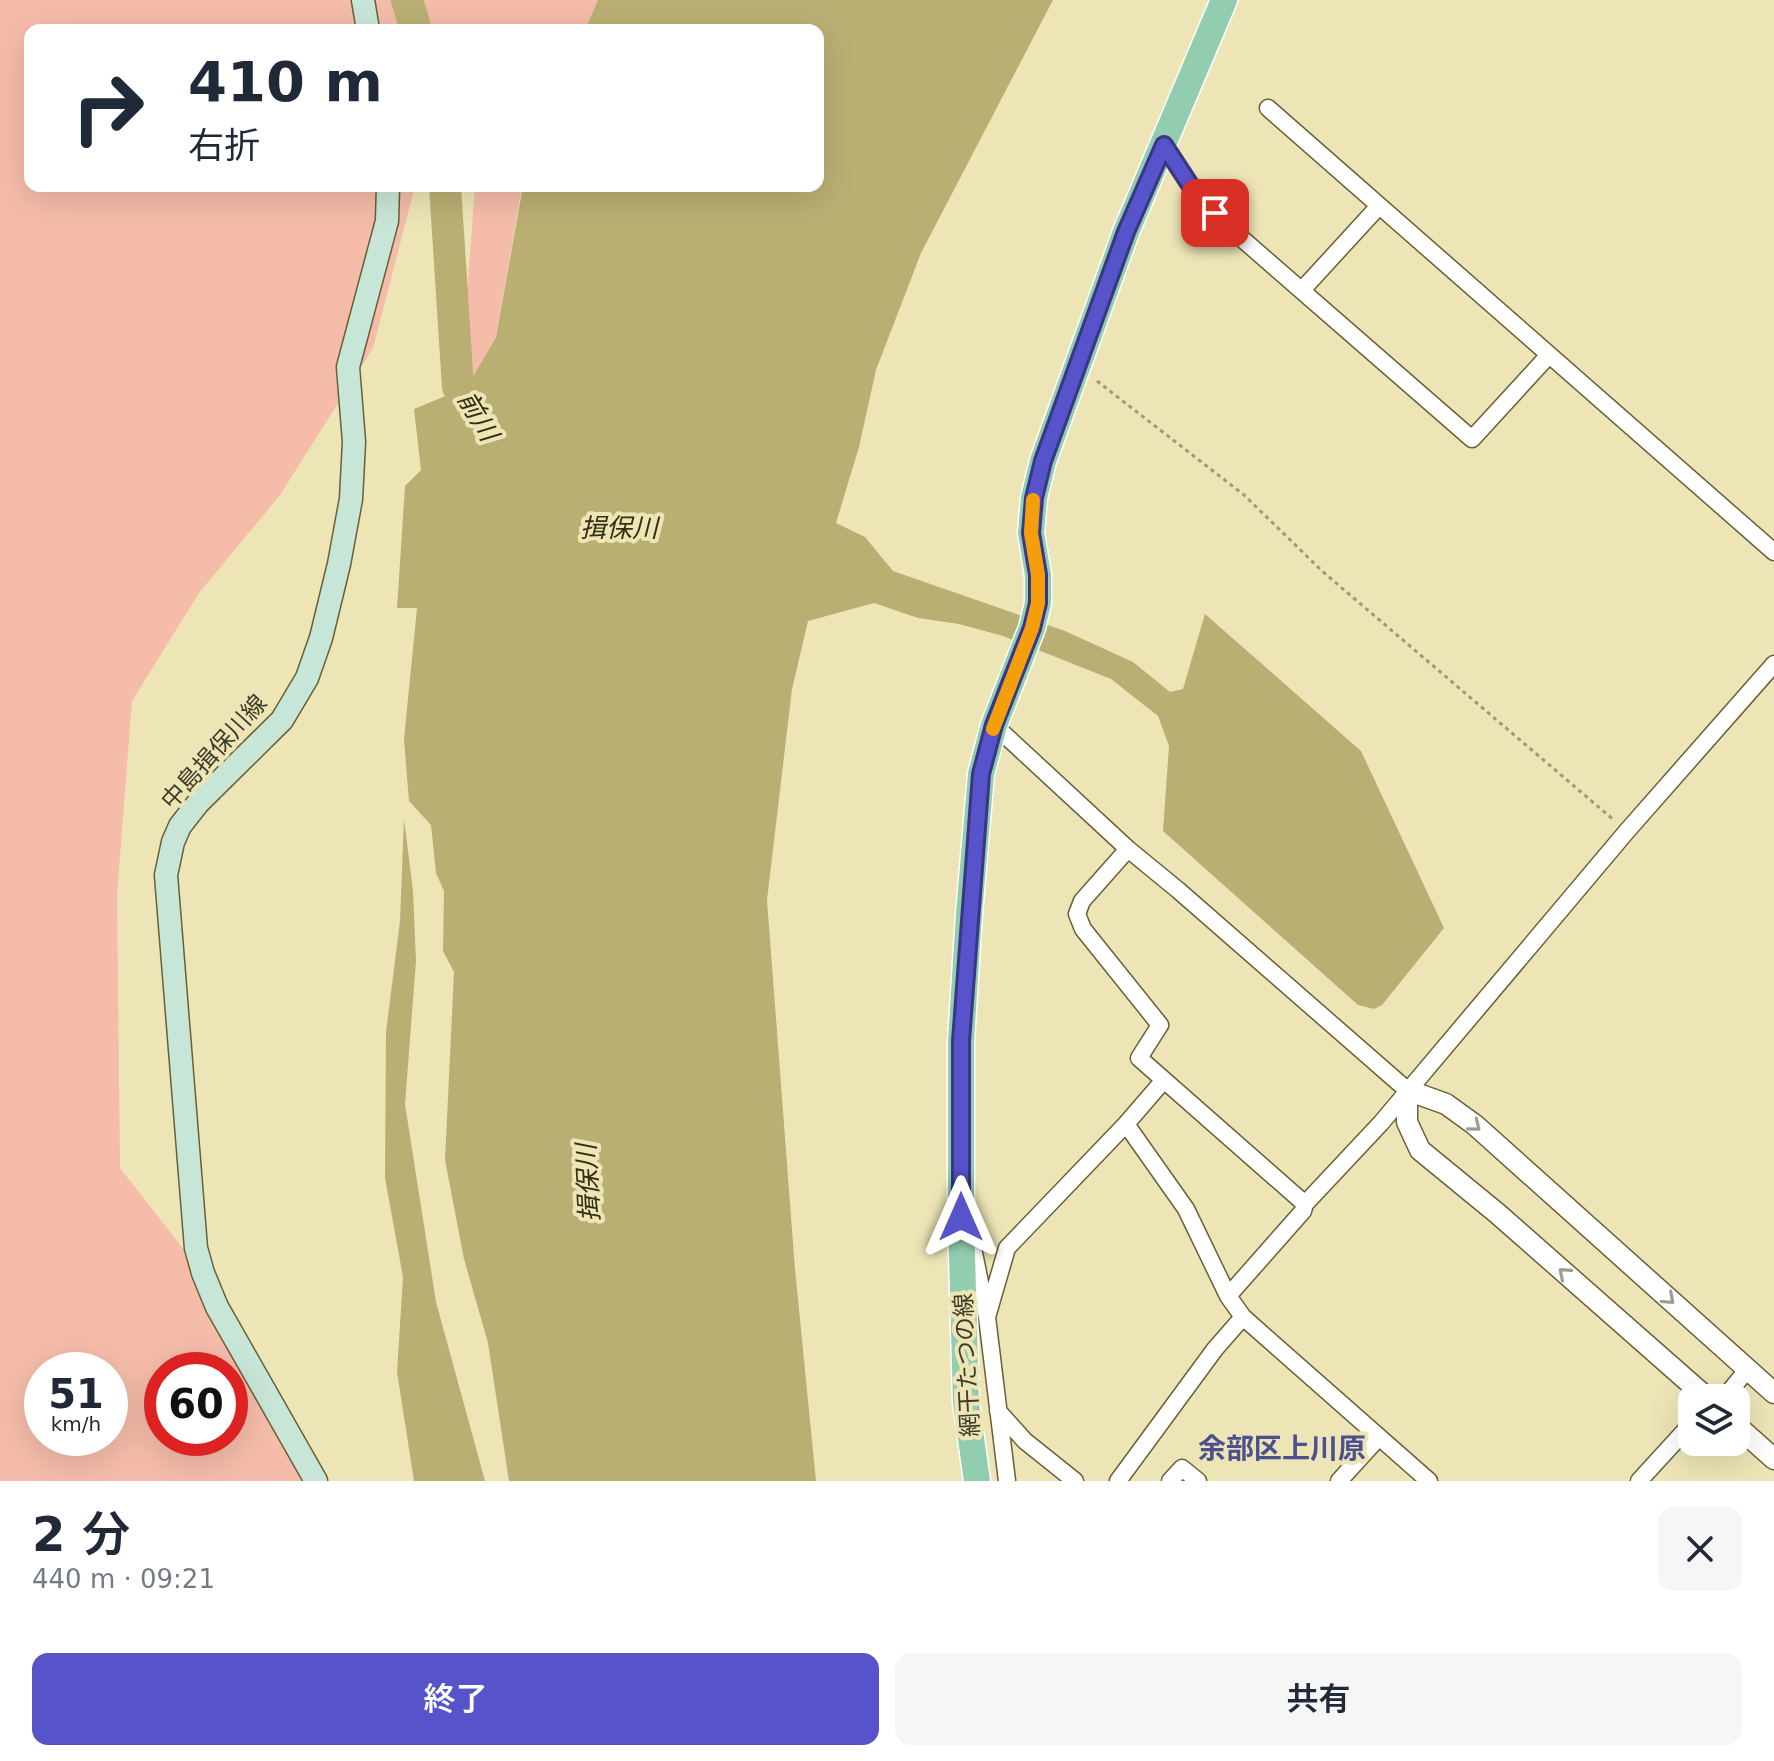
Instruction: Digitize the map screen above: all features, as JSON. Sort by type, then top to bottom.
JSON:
[{"type":"main road","points":[[363,0],[367,24]]},
{"type":"main road","name":"網干たつの線","points":[[977,1481],[966,1403],[961,1217],[961,1041],[981,774],[994,725],[1032,628],[1038,603],[1038,575],[1031,533],[1034,498],[1043,461],[1126,232],[1224,0]]},
{"type":"main road","name":"中島揖保川線","points":[[316,1481],[217,1307],[196,1248],[166,875],[180,826],[198,803],[282,720],[307,678],[321,638],[351,499],[354,442],[348,367],[387,221],[388,192]]},
{"type":"street","points":[[1268,108],[1774,552]]},
{"type":"street","points":[[1164,145],[1198,197],[1232,230],[1472,439],[1549,355]]},
{"type":"street","points":[[1302,290],[1379,206]]},
{"type":"street","points":[[1228,1296],[1303,1211],[1305,1204],[1381,1123],[1627,831],[1774,664]]},
{"type":"street","points":[[994,725],[1128,849],[1407,1090],[1446,1104],[1475,1125],[1774,1393]]},
{"type":"street","points":[[1128,849],[1082,901],[1077,914],[1083,929],[1160,1025],[1139,1058],[1305,1204]]},
{"type":"street","points":[[987,1317],[1007,1248],[1164,1080]]},
{"type":"street","points":[[1407,1090],[1407,1122],[1420,1150],[1498,1214],[1691,1384]]},
{"type":"street","points":[[1126,1124],[1186,1209],[1228,1296],[1243,1317],[1429,1481]]},
{"type":"street","points":[[961,1217],[971,1239],[987,1317],[1007,1481]]},
{"type":"street","points":[[1128,1478],[1215,1349],[1243,1317]]},
{"type":"street","points":[[1736,1384],[1747,1370]]},
{"type":"street","points":[[998,1411],[1025,1441],[1075,1481]]},
{"type":"street","points":[[1339,1481],[1379,1437]]},
{"type":"street","points":[[1639,1481],[1678,1438]]},
{"type":"street","points":[[1750,1438],[1774,1459]]},
{"type":"street","points":[[1170,1481],[1182,1468],[1198,1481]]},
{"type":"path","points":[[1076,365],[1244,495],[1322,571],[1627,831]]},
{"type":"shaded area","points":[[0,0],[598,0],[588,24],[24,24],[24,192],[413,192],[373,348],[280,495],[199,593],[132,701],[117,895],[120,1168],[185,1251],[200,1293],[234,1352],[144,1352],[144,1456],[248,1456],[248,1377],[293,1455],[303,1481],[0,1481]]},
{"type":"shaded area","points":[[475,192],[521,192],[496,336],[468,387],[449,384],[448,358],[467,293]]},
{"type":"water","name":"揖保川","points":[[598,0],[1053,0],[921,253],[876,370],[859,447],[836,523],[865,537],[893,571],[1065,631],[1133,662],[1170,692],[1183,689],[1205,614],[1361,751],[1444,928],[1382,1005],[1374,1009],[1358,1005],[1163,831],[1169,746],[1158,716],[1111,679],[1003,636],[959,624],[918,618],[874,603],[808,621],[792,689],[767,900],[795,1269],[816,1481],[509,1481],[488,1343],[464,1259],[445,1160],[454,972],[443,951],[444,891],[436,873],[431,825],[409,801],[404,739],[417,608],[397,608],[405,486],[421,470],[414,409],[467,387],[496,337],[522,192],[824,192],[824,24],[588,24]]},
{"type":"water","points":[[404,819],[413,891],[416,961],[405,1104],[436,1302],[485,1481],[414,1481],[397,1372],[403,1277],[385,1178],[386,1032],[400,921]]},
{"type":"waterway","name":"前川","points":[[407,0],[414,24]]},
{"type":"waterway","name":"前川","points":[[445,192],[458,387],[484,427]]},
{"type":"slow traffic","points":[[993,729],[1032,628],[1038,603],[1038,575],[1031,533],[1033,500]]},
{"type":"district","name":"余部区上川原","points":[[1282,1448]]},
{"type":"route","points":[[961,1217],[961,1041],[981,774],[994,725],[1032,628],[1038,603],[1038,575],[1031,533],[1034,498],[1043,461],[1126,232],[1164,145],[1198,197],[1215,213]]}]
